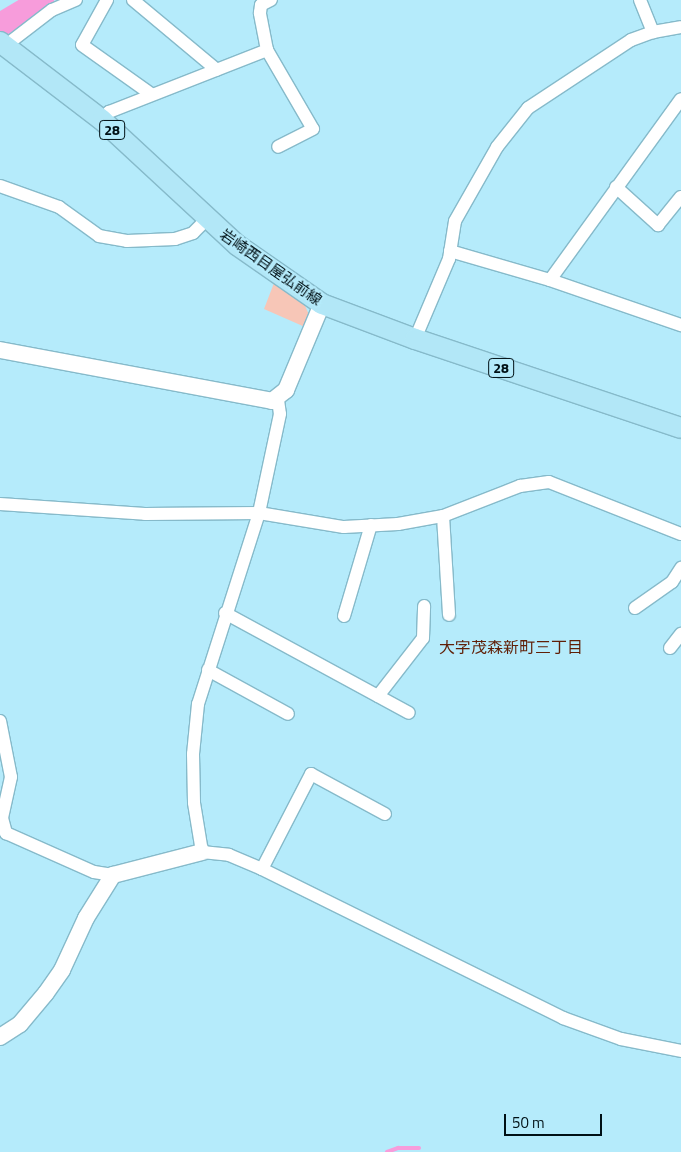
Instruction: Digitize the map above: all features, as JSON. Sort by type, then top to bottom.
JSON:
[{"type":"main road","name":"岩崎西目屋弘前線","points":[[2,44],[102,120],[207,219],[265,266],[322,304],[414,339],[681,428]]},
{"type":"street","points":[[2,44],[52,10],[76,0]]},
{"type":"street","points":[[107,0],[82,45],[152,94]]},
{"type":"street","points":[[133,0],[218,70]]},
{"type":"street","points":[[271,0],[261,6],[260,13],[267,50],[313,128],[278,147]]},
{"type":"street","points":[[640,0],[653,32]]},
{"type":"street","points":[[414,339],[450,251],[455,221],[497,147],[528,108],[631,40],[653,32],[681,27]]},
{"type":"street","points":[[102,120],[109,112],[267,50]]},
{"type":"street","points":[[550,280],[681,99]]},
{"type":"street","points":[[0,186],[59,207],[99,236],[127,241],[175,239],[193,233],[207,219]]},
{"type":"street","points":[[616,187],[658,226],[681,197]]},
{"type":"street","points":[[450,251],[550,280],[681,325]]},
{"type":"street","points":[[202,852],[194,803],[193,754],[198,704],[225,612],[239,583],[259,513],[280,414],[278,400],[286,390],[322,304]]},
{"type":"street","points":[[0,350],[183,387],[265,401],[278,400]]},
{"type":"street","points":[[0,504],[145,514],[259,513],[344,527],[398,524],[443,516],[520,486],[549,482],[681,534]]},
{"type":"street","points":[[443,516],[449,615]]},
{"type":"street","points":[[344,616],[371,525]]},
{"type":"street","points":[[635,608],[672,582],[681,568]]},
{"type":"street","points":[[378,696],[423,638],[424,606]]},
{"type":"street","points":[[225,612],[408,713]]},
{"type":"street","points":[[670,648],[681,634]]},
{"type":"street","points":[[208,670],[288,714]]},
{"type":"street","points":[[0,721],[11,777],[2,818],[6,832],[94,872],[113,875],[202,852],[229,856],[262,869],[564,1018],[621,1039],[681,1051]]},
{"type":"street","points":[[262,869],[311,774],[385,814]]},
{"type":"street","points":[[0,1037],[20,1024],[46,993],[62,970],[86,918],[113,875]]},
{"type":"shaded area","points":[[274,283],[303,301],[309,315],[305,327],[264,309]]},
{"type":"waterway","points":[[0,25],[42,0]]},
{"type":"waterway","points":[[387,1152],[398,1148],[419,1148]]},
{"type":"district","name":"大字茂森新町三丁目","points":[[511,647]]}]
